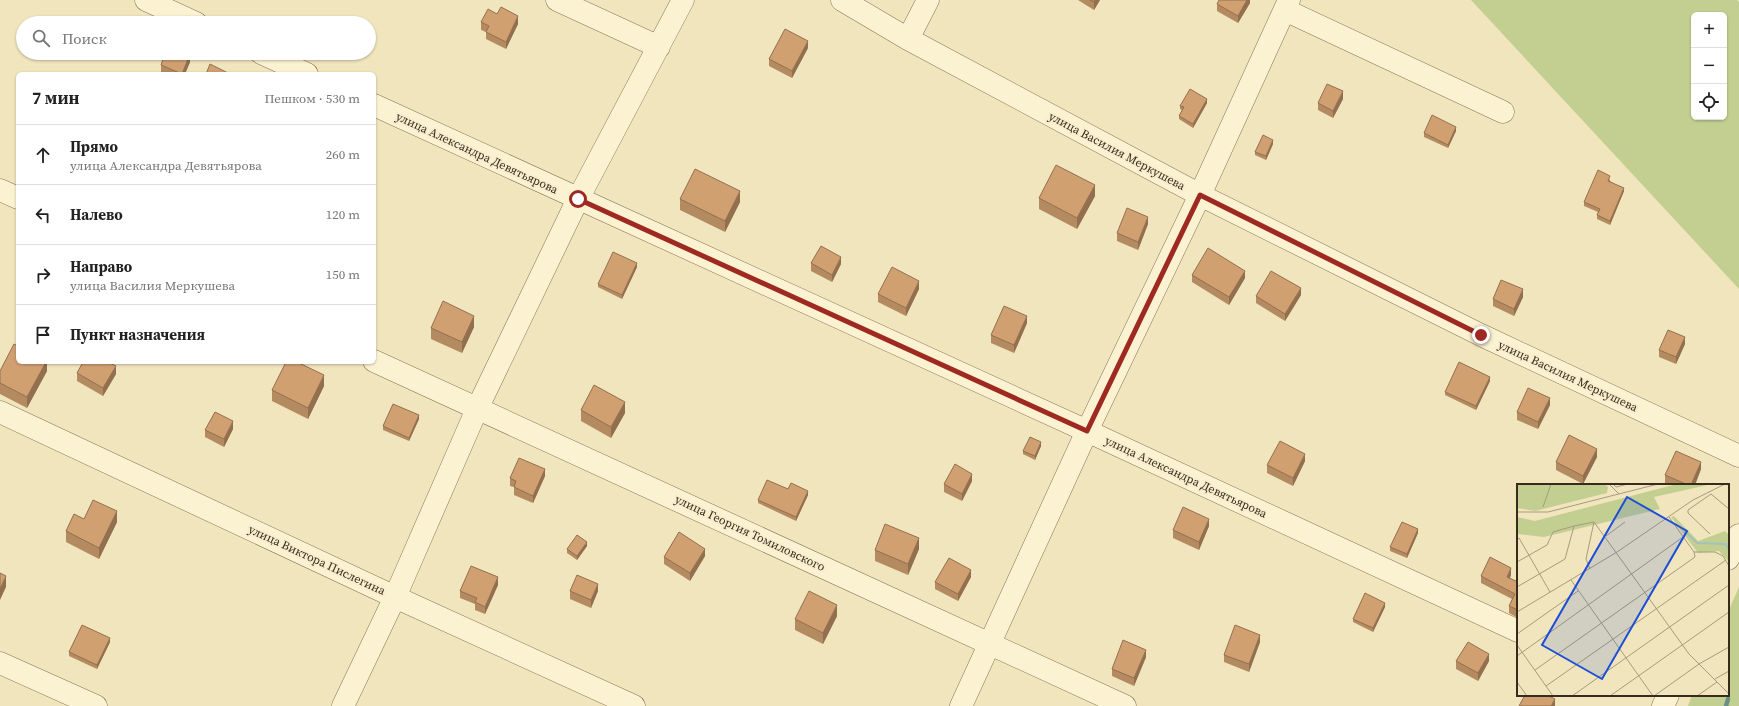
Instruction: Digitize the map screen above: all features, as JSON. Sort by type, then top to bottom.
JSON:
[{"type":"street","points":[[146,0],[181,16]]},
{"type":"street","points":[[557,0],[659,47]]},
{"type":"street","points":[[343,706],[395,597],[477,408],[578,199],[683,0]]},
{"type":"street","name":"улица Василия Меркушева","points":[[842,0],[908,39],[1200,195],[1481,335],[1739,456]]},
{"type":"street","points":[[908,39],[928,0]]},
{"type":"street","points":[[961,706],[1087,431],[1200,195],[1287,5],[1504,112]]},
{"type":"street","points":[[276,60],[303,72]]},
{"type":"street","name":"улица Александра Девятьярова","points":[[376,106],[1087,431],[1517,631]]},
{"type":"street","points":[[0,190],[16,197]]},
{"type":"street","name":"улица Георгия Томиловского","points":[[376,362],[1125,706]]},
{"type":"street","name":"улица Виктора Пислегина","points":[[0,412],[395,597],[634,706]]},
{"type":"street","points":[[1729,557],[1739,535]]},
{"type":"street","points":[[0,663],[96,706]]},
{"type":"green space","points":[[1471,0],[1737,0],[1739,2],[1739,289]]},
{"type":"green space","points":[[1739,587],[1739,706],[1688,706],[1692,696],[1729,696],[1729,610]]},
{"type":"building","points":[[1219,0],[1247,0],[1238,16],[1217,4]]},
{"type":"building","points":[[501,7],[518,16],[506,42],[486,32],[489,26],[481,22],[488,9],[497,14]]},
{"type":"building","points":[[785,29],[808,41],[792,71],[769,59]]},
{"type":"building","points":[[163,60],[188,60],[183,72],[177,72],[161,65]]},
{"type":"building","points":[[210,64],[226,72],[207,72]]},
{"type":"building","points":[[1327,84],[1343,91],[1333,111],[1318,103]]},
{"type":"building","points":[[1190,89],[1207,99],[1193,124],[1179,116],[1184,107],[1180,106]]},
{"type":"building","points":[[1432,115],[1456,127],[1448,145],[1424,133]]},
{"type":"building","points":[[1263,135],[1273,140],[1266,156],[1255,152]]},
{"type":"building","points":[[1056,165],[1095,185],[1077,218],[1039,198]]},
{"type":"building","points":[[695,169],[740,191],[725,221],[680,199]]},
{"type":"building","points":[[1598,170],[1610,176],[1608,181],[1624,188],[1610,221],[1597,215],[1600,209],[1584,202]]},
{"type":"building","points":[[1127,208],[1148,217],[1138,242],[1117,233]]},
{"type":"building","points":[[821,246],[841,257],[832,275],[811,263]]},
{"type":"building","points":[[1208,248],[1245,271],[1229,297],[1192,275]]},
{"type":"building","points":[[613,252],[637,263],[622,295],[598,284]]},
{"type":"building","points":[[892,267],[919,281],[906,308],[878,294]]},
{"type":"building","points":[[1271,271],[1301,288],[1285,314],[1256,296]]},
{"type":"building","points":[[1501,280],[1523,289],[1514,309],[1493,299]]},
{"type":"building","points":[[443,301],[474,316],[462,342],[431,328]]},
{"type":"building","points":[[1004,306],[1027,316],[1014,345],[991,335]]},
{"type":"building","points":[[1668,330],[1685,337],[1676,357],[1659,350]]},
{"type":"building","points":[[14,344],[16,345],[16,364],[45,364],[27,397],[0,383],[0,371]]},
{"type":"building","points":[[1459,362],[1490,377],[1476,406],[1445,392]]},
{"type":"building","points":[[82,364],[112,364],[116,366],[103,388],[77,373]]},
{"type":"building","points":[[285,364],[301,364],[324,375],[308,408],[272,390]]},
{"type":"building","points":[[594,385],[625,402],[611,427],[581,410]]},
{"type":"building","points":[[1528,388],[1550,398],[1538,422],[1517,412]]},
{"type":"building","points":[[393,404],[419,415],[409,438],[383,426]]},
{"type":"building","points":[[215,412],[233,421],[224,439],[205,430]]},
{"type":"building","points":[[1569,435],[1597,449],[1583,476],[1556,462]]},
{"type":"building","points":[[1030,437],[1041,442],[1035,456],[1023,451]]},
{"type":"building","points":[[1280,441],[1305,454],[1293,478],[1267,465]]},
{"type":"building","points":[[1676,451],[1701,462],[1691,484],[1686,484],[1665,475]]},
{"type":"building","points":[[519,458],[545,469],[533,496],[514,487],[516,481],[510,478]]},
{"type":"building","points":[[955,464],[972,474],[962,494],[944,484]]},
{"type":"building","points":[[767,480],[788,489],[791,483],[808,491],[796,517],[758,500]]},
{"type":"building","points":[[93,500],[117,511],[99,548],[66,531],[74,514],[84,519]]},
{"type":"building","points":[[1183,507],[1209,519],[1199,542],[1173,530]]},
{"type":"building","points":[[1402,522],[1418,529],[1407,554],[1390,547]]},
{"type":"building","points":[[885,524],[919,538],[908,564],[875,550]]},
{"type":"building","points":[[679,532],[705,549],[690,573],[664,557]]},
{"type":"building","points":[[577,535],[587,542],[577,556],[567,549]]},
{"type":"building","points":[[1490,557],[1511,568],[1507,577],[1517,582],[1517,610],[1509,606],[1515,594],[1481,576]]},
{"type":"building","points":[[949,558],[971,570],[958,594],[935,582]]},
{"type":"building","points":[[471,566],[498,577],[485,607],[475,602],[477,598],[460,591]]},
{"type":"building","points":[[0,573],[6,576],[0,589]]},
{"type":"building","points":[[577,575],[598,584],[591,600],[570,591]]},
{"type":"building","points":[[809,591],[837,605],[823,633],[795,619]]},
{"type":"building","points":[[1365,593],[1385,603],[1373,628],[1353,619]]},
{"type":"building","points":[[82,625],[110,638],[97,665],[69,652]]},
{"type":"building","points":[[1235,625],[1260,635],[1249,664],[1224,655]]},
{"type":"building","points":[[1123,640],[1146,650],[1134,678],[1112,669]]},
{"type":"building","points":[[1468,642],[1489,654],[1478,673],[1456,661]]},
{"type":"building","points":[[1524,696],[1549,696],[1555,699],[1551,706],[1519,706]]},
{"type":"waterway","points":[[1726,706],[1728,699]]},
{"type":"route","points":[[578,199],[1087,431],[1200,195],[1481,335]]}]
